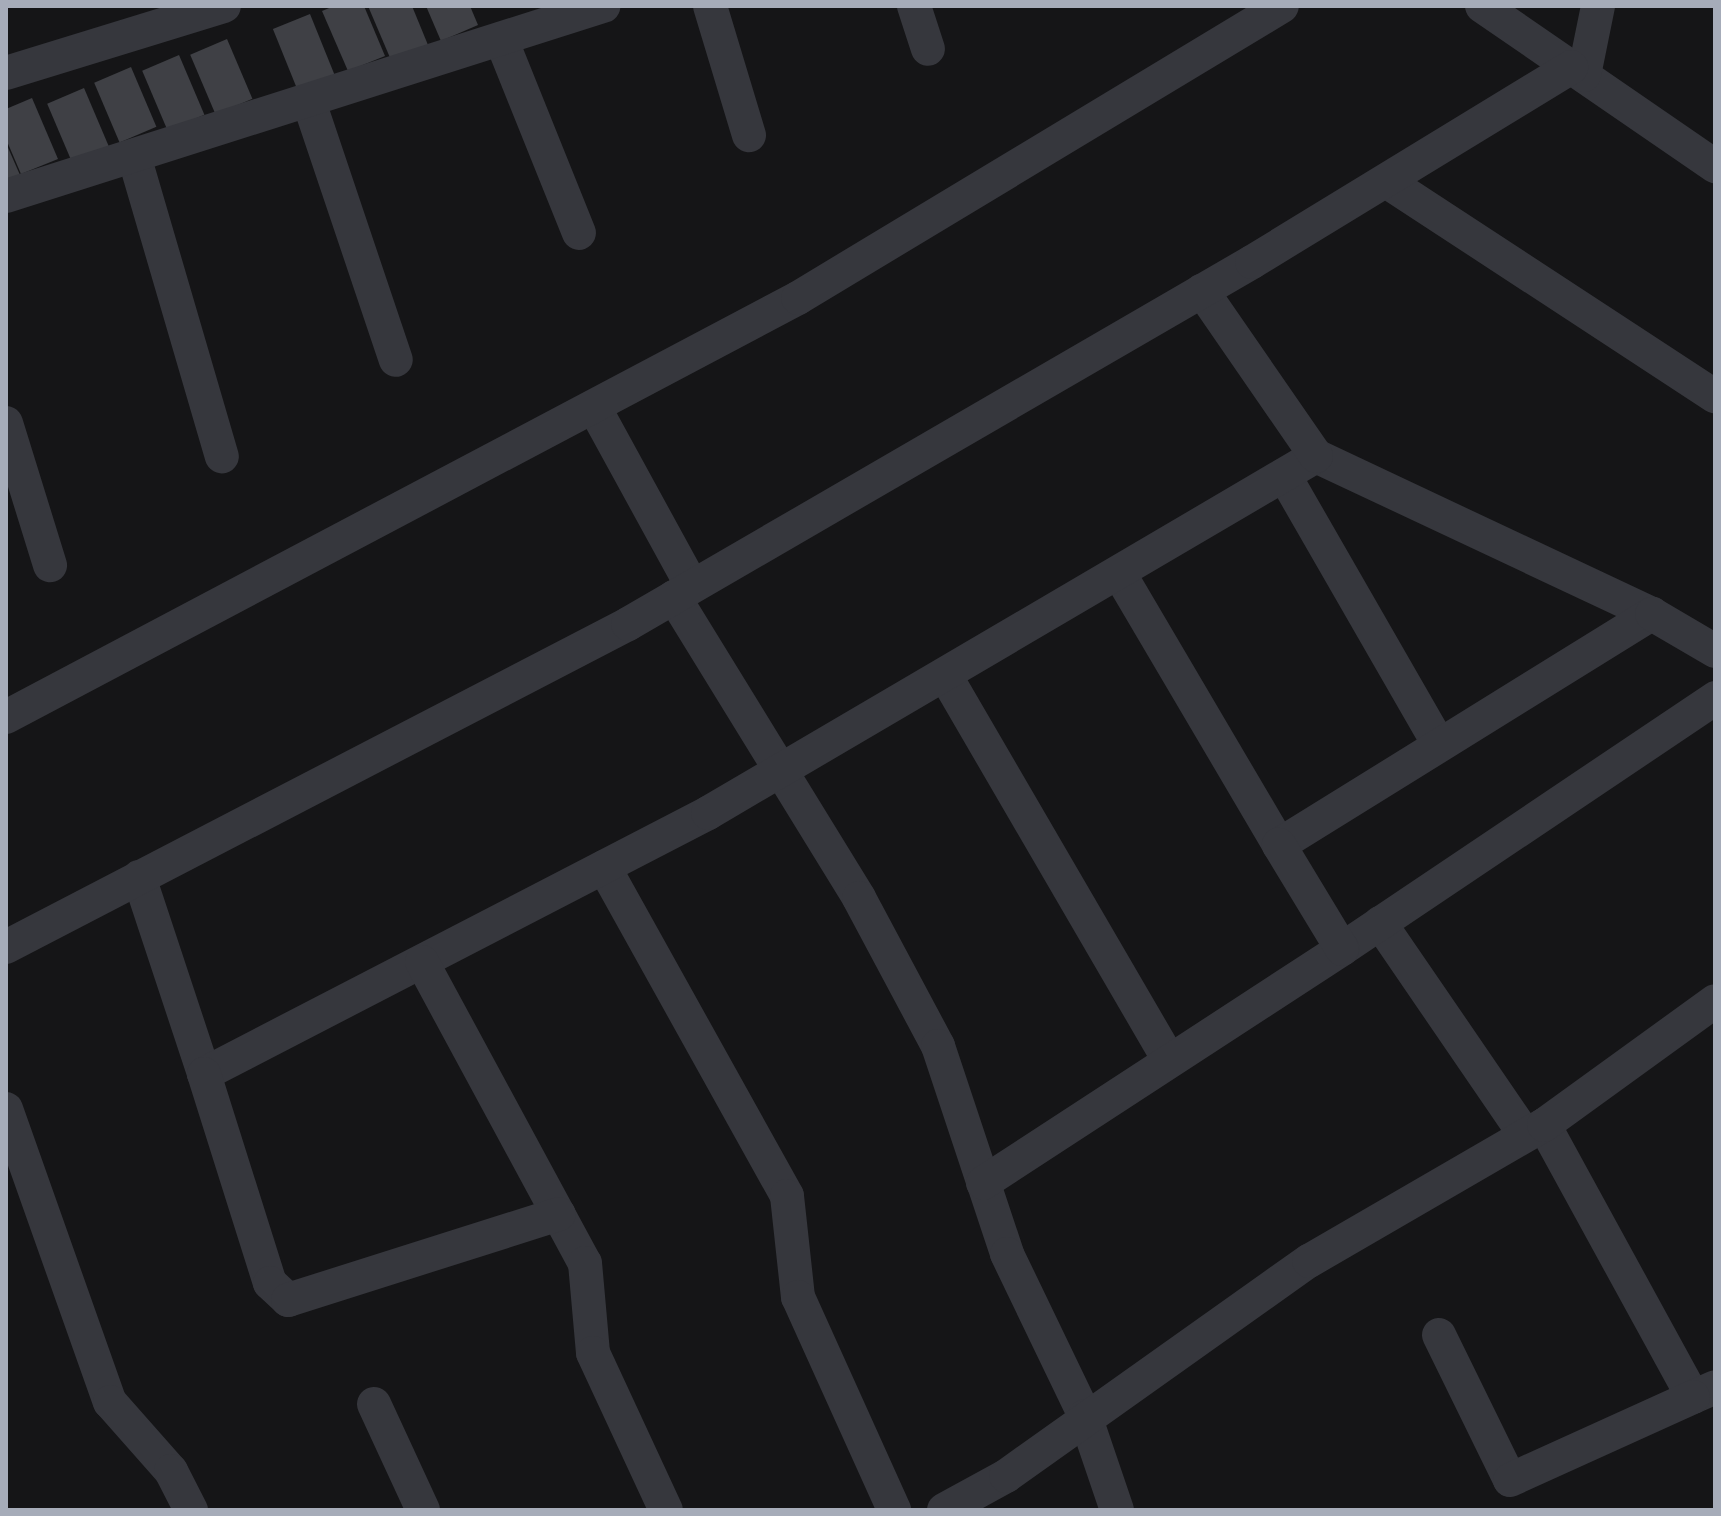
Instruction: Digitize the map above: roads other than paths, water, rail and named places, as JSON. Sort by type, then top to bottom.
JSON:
[{"type":"street","points":[[6,73],[224,6]]},
{"type":"street","points":[[6,196],[603,6]]},
{"type":"street","points":[[710,6],[749,135]]},
{"type":"street","points":[[914,6],[928,49]]},
{"type":"street","points":[[6,717],[798,298],[1282,6]]},
{"type":"street","points":[[1482,6],[1715,166]]},
{"type":"street","points":[[6,947],[683,592],[1578,71],[1598,6]]},
{"type":"street","points":[[501,39],[579,233]]},
{"type":"street","points":[[309,102],[396,360]]},
{"type":"street","points":[[134,156],[222,456]]},
{"type":"street","points":[[1386,181],[1715,396]]},
{"type":"street","points":[[1202,291],[1316,456],[1652,614],[1715,651]]},
{"type":"street","points":[[594,407],[683,592],[778,773],[859,898],[938,1046],[1007,1254],[1085,1416],[1117,1510]]},
{"type":"street","points":[[6,423],[50,565]]},
{"type":"street","points":[[204,1074],[604,867],[778,773],[1316,456]]},
{"type":"street","points":[[1284,475],[1439,745]]},
{"type":"street","points":[[1119,573],[1342,949]]},
{"type":"street","points":[[1279,845],[1652,614]]},
{"type":"street","points":[[945,675],[1169,1060]]},
{"type":"street","points":[[983,1183],[1342,949],[1715,698]]},
{"type":"street","points":[[604,867],[787,1196],[798,1297],[894,1510]]},
{"type":"street","points":[[139,877],[270,1283],[288,1300],[559,1214]]},
{"type":"street","points":[[1380,923],[1534,1130],[1704,1392],[1515,1495],[1439,1335]]},
{"type":"street","points":[[422,962],[559,1214],[592,1285],[593,1353],[666,1510]]},
{"type":"street","points":[[944,1510],[1006,1476],[1085,1416],[1309,1261],[1534,1130],[1715,1001]]},
{"type":"street","points":[[6,1109],[110,1402],[171,1471],[191,1510]]},
{"type":"street","points":[[374,1404],[423,1510]]}]
